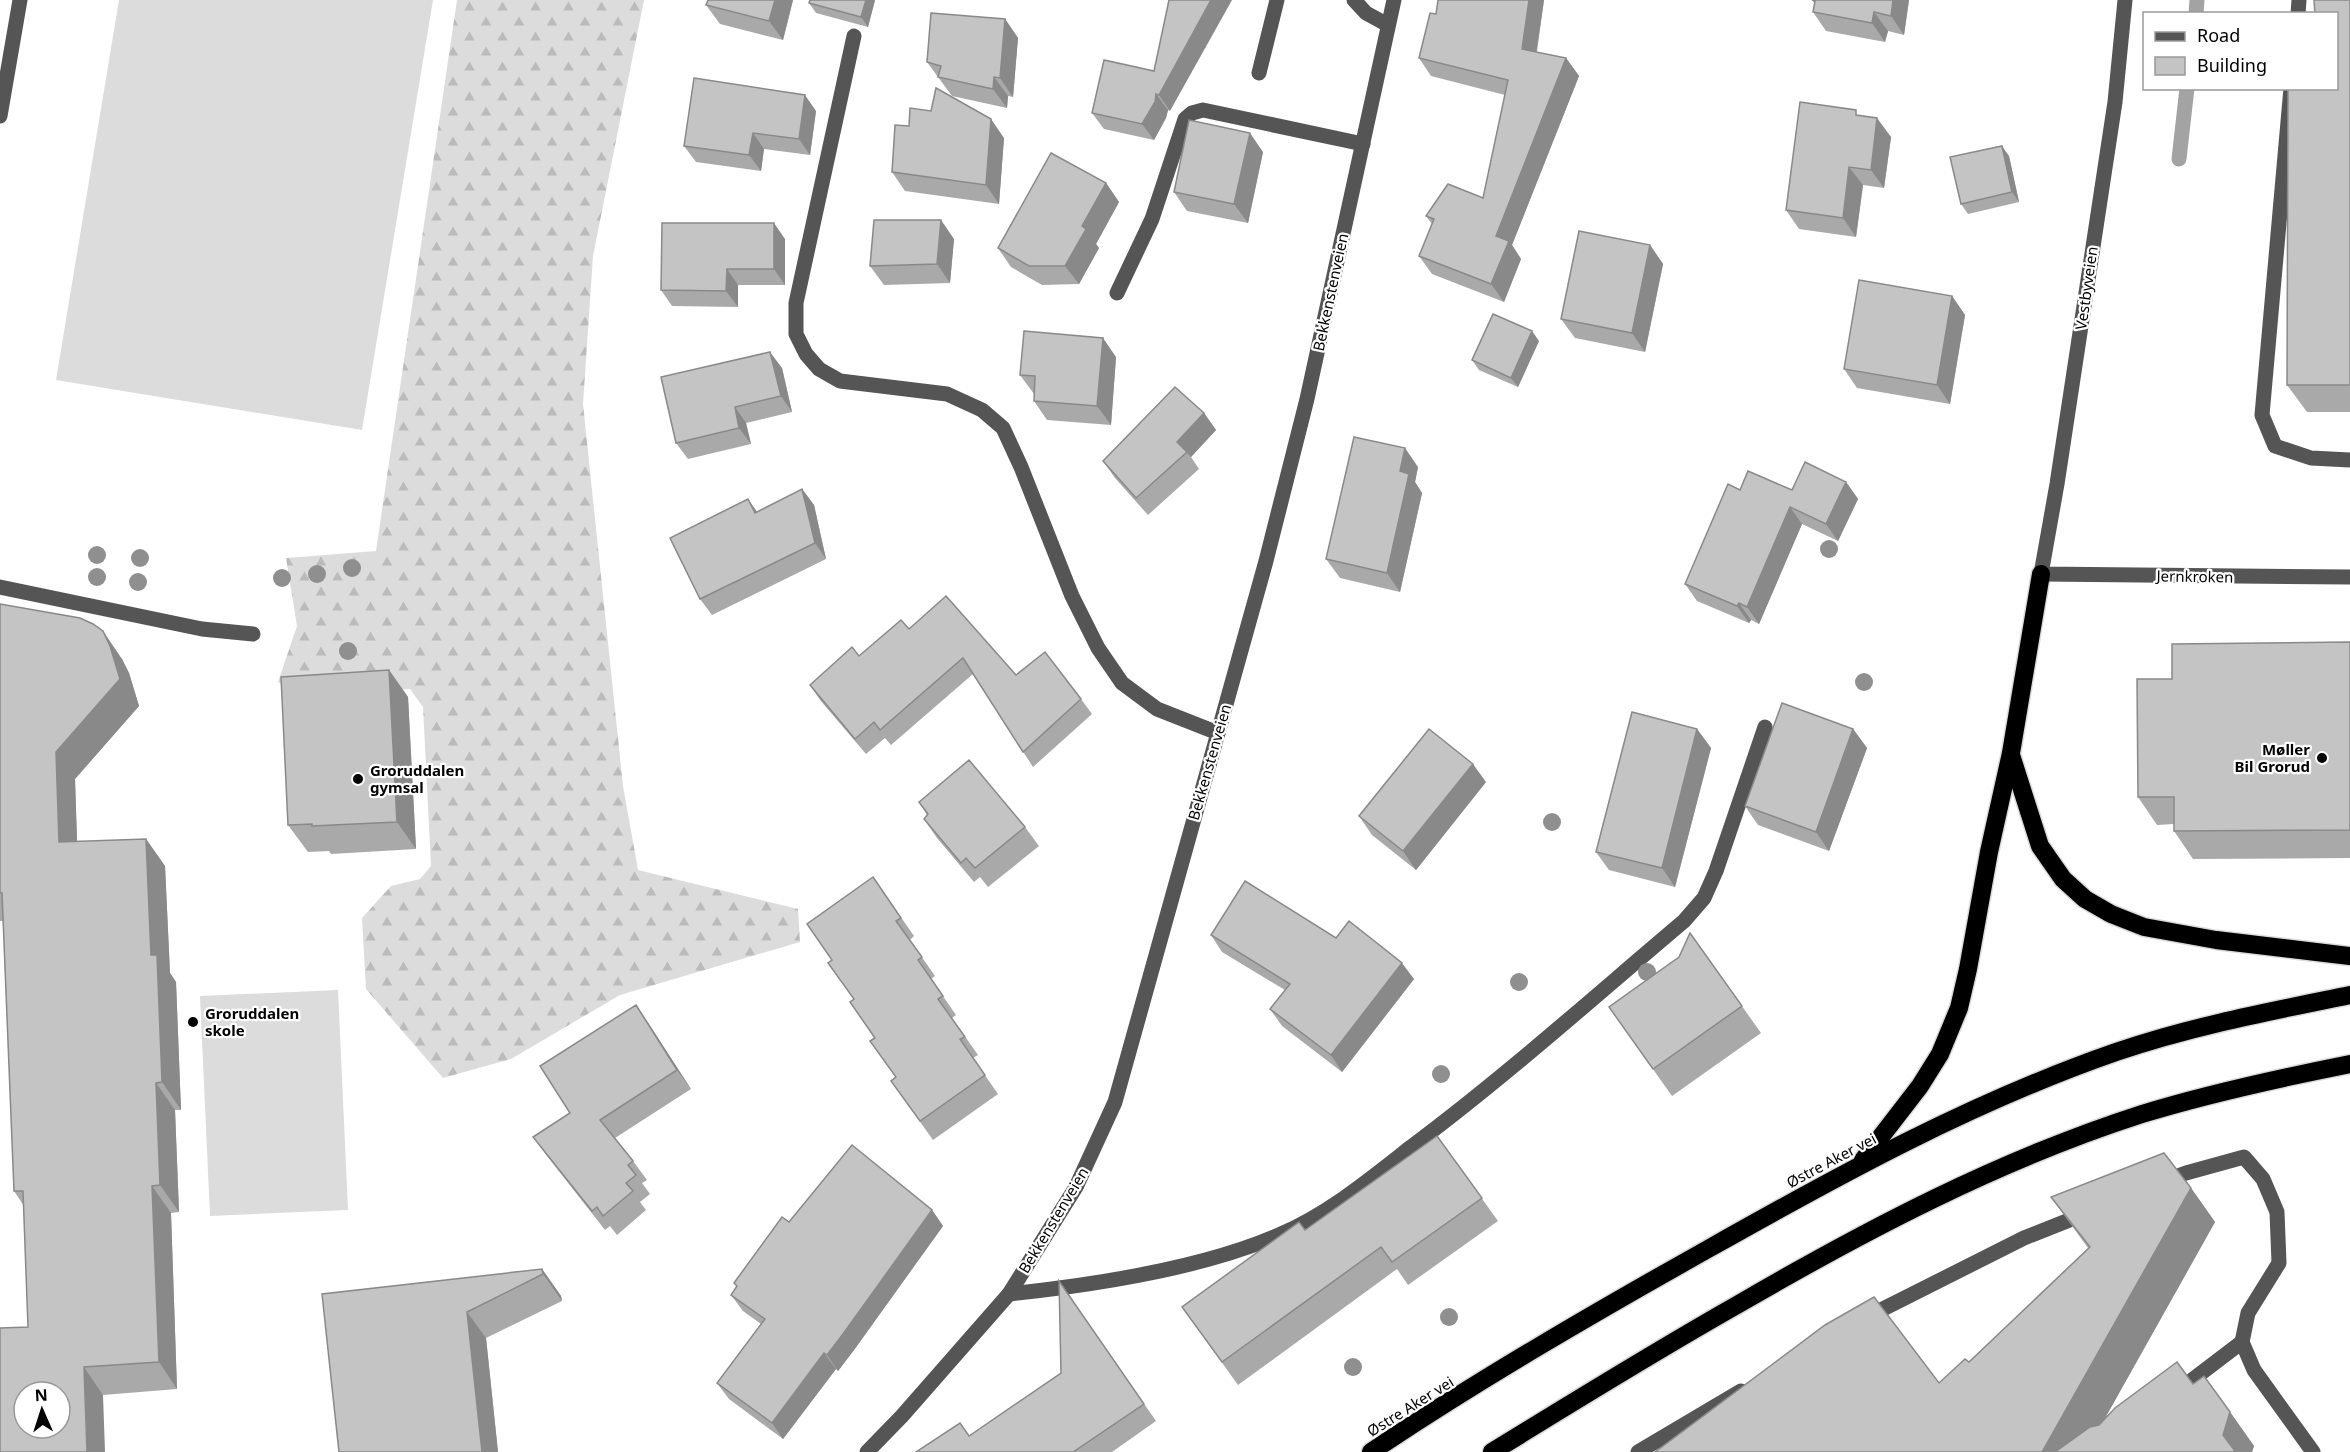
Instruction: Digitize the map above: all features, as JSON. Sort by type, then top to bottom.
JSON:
[{"type":"highway","points":[[1860,1164],[1920,1086],[1940,1054],[1959,1008],[2011,753],[2041,574]]},
{"type":"highway","points":[[2011,753],[2040,846],[2062,879],[2085,899],[2111,914],[2144,927],[2217,940],[2350,956]]},
{"type":"highway","name":"Østre Aker vei","points":[[1371,1452],[1575,1324],[1860,1164],[2028,1085],[2119,1052],[2237,1018],[2350,995]]},
{"type":"highway","points":[[1491,1452],[1616,1374],[1768,1287],[1884,1222],[1974,1180],[2142,1114],[2271,1080],[2350,1064]]},
{"type":"street","points":[[0,116],[20,0]]},
{"type":"street","points":[[1259,73],[1277,0]]},
{"type":"street","points":[[1354,0],[1366,13],[1388,25]]},
{"type":"street","name":"Bekkenstenveien","points":[[867,1452],[902,1416],[1009,1294],[1076,1187],[1115,1102],[1141,1016],[1172,893],[1266,561],[1307,399],[1394,0]]},
{"type":"street","name":"Vestbyveien","points":[[2041,574],[2057,484],[2115,102],[2125,0]]},
{"type":"street","points":[[855,36],[796,303],[796,334],[819,369],[840,381],[947,394],[982,410],[1003,428],[1021,467],[1072,596],[1098,648],[1122,683],[1157,710],[1218,733]]},
{"type":"street","points":[[2291,90],[2262,415],[2275,446],[2311,458],[2350,460]]},
{"type":"street","points":[[1117,293],[1152,219],[1185,119],[1192,113],[1203,110],[1363,144]]},
{"type":"street","name":"Jernkroken","points":[[2041,574],[2350,577]]},
{"type":"street","points":[[0,587],[202,629],[253,634]]},
{"type":"street","points":[[1009,1294],[1072,1286],[1221,1256],[1280,1235],[1335,1206],[1476,1098],[1684,921],[1704,898],[1716,872],[1765,727]]},
{"type":"street","points":[[2143,1190],[2186,1173],[2244,1158],[2263,1179],[2277,1212],[2279,1263],[2247,1312],[2242,1342],[2254,1370],[2313,1452]]},
{"type":"street","points":[[1849,1327],[2024,1238],[2100,1208]]},
{"type":"street","points":[[2167,1399],[2242,1342]]},
{"type":"street","points":[[1638,1452],[1752,1384]]},
{"type":"green space","points":[[119,0],[433,0],[362,430],[56,380]]},
{"type":"green space","points":[[457,0],[644,0],[593,256],[583,404],[623,786],[638,870],[798,909],[800,942],[620,995],[511,1059],[443,1078],[366,989],[362,918],[391,886],[420,879],[431,866],[423,707],[410,689],[301,696],[278,682],[297,626],[286,558],[376,551]]},
{"type":"green space","points":[[338,990],[348,1210],[210,1216],[200,996]]},
{"type":"building","points":[[708,0],[775,0],[769,21],[706,5]]},
{"type":"building","points":[[810,0],[866,0],[861,17],[809,3]]},
{"type":"building","points":[[1169,0],[1211,0],[1159,95],[1156,94],[1155,102],[1142,124],[1092,113],[1104,60],[1154,71]]},
{"type":"building","points":[[1438,0],[1529,0],[1522,49],[1566,58],[1496,236],[1509,241],[1491,284],[1419,256],[1434,219],[1426,216],[1448,184],[1483,198],[1508,80],[1419,58],[1430,13],[1436,14]]},
{"type":"building","points":[[1812,0],[1893,0],[1891,16],[1874,12],[1872,23],[1813,12],[1815,1]]},
{"type":"building","points":[[2314,0],[2350,0],[2350,385],[2287,385],[2288,90],[2338,90],[2338,12],[2315,12]]},
{"type":"building","points":[[931,13],[1005,19],[1000,78],[994,77],[993,89],[938,77],[941,66],[927,62]]},
{"type":"building","points":[[694,78],[805,95],[799,139],[753,133],[749,155],[684,146]]},
{"type":"building","points":[[936,88],[991,119],[986,185],[892,172],[895,125],[909,126],[910,108],[931,111]]},
{"type":"building","points":[[1800,102],[1856,110],[1856,115],[1877,118],[1871,170],[1849,167],[1843,218],[1786,210]]},
{"type":"building","points":[[1189,120],[1250,133],[1234,204],[1174,192]]},
{"type":"building","points":[[2002,146],[2012,192],[1961,204],[1950,157]]},
{"type":"building","points":[[1051,153],[1106,183],[1082,226],[1086,229],[1065,266],[1029,266],[998,248]]},
{"type":"building","points":[[874,220],[941,220],[937,264],[870,266]]},
{"type":"building","points":[[662,223],[774,223],[774,269],[727,269],[726,291],[661,290]]},
{"type":"building","points":[[1579,231],[1650,245],[1632,333],[1561,319]]},
{"type":"building","points":[[1859,280],[1952,296],[1937,385],[1844,369]]},
{"type":"building","points":[[1493,314],[1532,331],[1511,378],[1472,360]]},
{"type":"building","points":[[1024,331],[1103,338],[1097,406],[1034,401],[1035,376],[1020,375]]},
{"type":"building","points":[[770,352],[781,396],[735,407],[739,428],[676,443],[661,377]]},
{"type":"building","points":[[1175,387],[1204,413],[1177,442],[1187,452],[1136,498],[1103,461]]},
{"type":"building","points":[[1354,437],[1405,448],[1400,471],[1409,474],[1387,573],[1326,559]]},
{"type":"building","points":[[1805,462],[1846,482],[1826,524],[1790,507],[1747,607],[1739,603],[1737,606],[1685,584],[1728,484],[1740,490],[1748,471],[1792,490]]},
{"type":"building","points":[[802,489],[815,543],[700,599],[670,538],[748,499],[755,513]]},
{"type":"building","points":[[946,596],[1016,675],[1045,652],[1081,699],[1023,752],[963,658],[880,730],[874,722],[855,739],[810,685],[852,647],[859,656],[901,620],[909,629]]},
{"type":"building","points":[[0,604],[80,618],[93,624],[103,631],[120,679],[56,752],[59,842],[146,839],[151,955],[157,955],[162,1082],[156,1083],[160,1185],[152,1186],[159,1362],[84,1367],[87,1452],[0,1452],[0,1328],[28,1327],[23,1191],[14,1191],[2,893],[0,893]]},
{"type":"building","points":[[2350,642],[2350,830],[2174,831],[2174,797],[2138,797],[2137,679],[2172,679],[2172,644]]},
{"type":"building","name":"Groruddalen gymsal","points":[[389,670],[397,822],[288,825],[281,677]]},
{"type":"building","points":[[1782,703],[1853,729],[1816,832],[1745,806]]},
{"type":"building","points":[[1632,712],[1697,729],[1662,868],[1596,852]]},
{"type":"building","points":[[1429,729],[1473,764],[1403,851],[1359,816]]},
{"type":"building","points":[[969,760],[1025,827],[975,868],[966,858],[961,863],[924,819],[928,814],[919,802]]},
{"type":"building","points":[[873,877],[901,918],[896,921],[922,957],[918,960],[943,996],[938,999],[965,1037],[960,1039],[985,1075],[920,1121],[891,1081],[896,1077],[870,1041],[875,1038],[850,1002],[854,999],[828,963],[832,960],[807,924]]},
{"type":"building","points":[[1245,881],[1336,938],[1349,921],[1402,963],[1331,1055],[1270,1009],[1290,984],[1211,935]]},
{"type":"building","points":[[1690,933],[1742,1006],[1653,1069],[1609,1007],[1679,957]]},
{"type":"building","points":[[636,1005],[677,1070],[600,1120],[633,1161],[628,1165],[636,1175],[626,1183],[633,1191],[603,1216],[597,1207],[592,1211],[533,1137],[570,1113],[540,1066]]},
{"type":"building","points":[[1437,1136],[1482,1198],[1392,1262],[1381,1247],[1222,1362],[1182,1307],[1299,1222],[1305,1230]]},
{"type":"building","points":[[852,1145],[932,1210],[843,1334],[827,1355],[824,1353],[772,1423],[717,1383],[765,1319],[731,1295],[737,1286],[734,1283],[782,1217],[789,1222]]},
{"type":"building","points":[[2164,1153],[2191,1188],[2042,1452],[1655,1452],[1825,1325],[1874,1297],[1939,1383],[1965,1359],[1969,1362],[2090,1247],[2051,1197]]},
{"type":"building","points":[[542,1269],[543,1274],[467,1312],[482,1452],[339,1452],[322,1294]]},
{"type":"building","points":[[1059,1281],[1144,1404],[1073,1452],[916,1452],[960,1423],[969,1436],[1061,1373]]},
{"type":"building","points":[[2177,1362],[2193,1384],[2204,1376],[2230,1412],[2223,1435],[2235,1451],[2055,1452],[2090,1427],[2099,1425],[2115,1408]]},
{"type":"waterway","points":[[2196,12],[2197,0]]},
{"type":"waterway","points":[[2179,159],[2187,90]]},
{"type":"place","name":"Møller Bil Grorud","points":[[2322,758]]},
{"type":"place","name":"Groruddalen gymsal","points":[[358,779]]},
{"type":"place","name":"Groruddalen skole","points":[[193,1022]]}]
